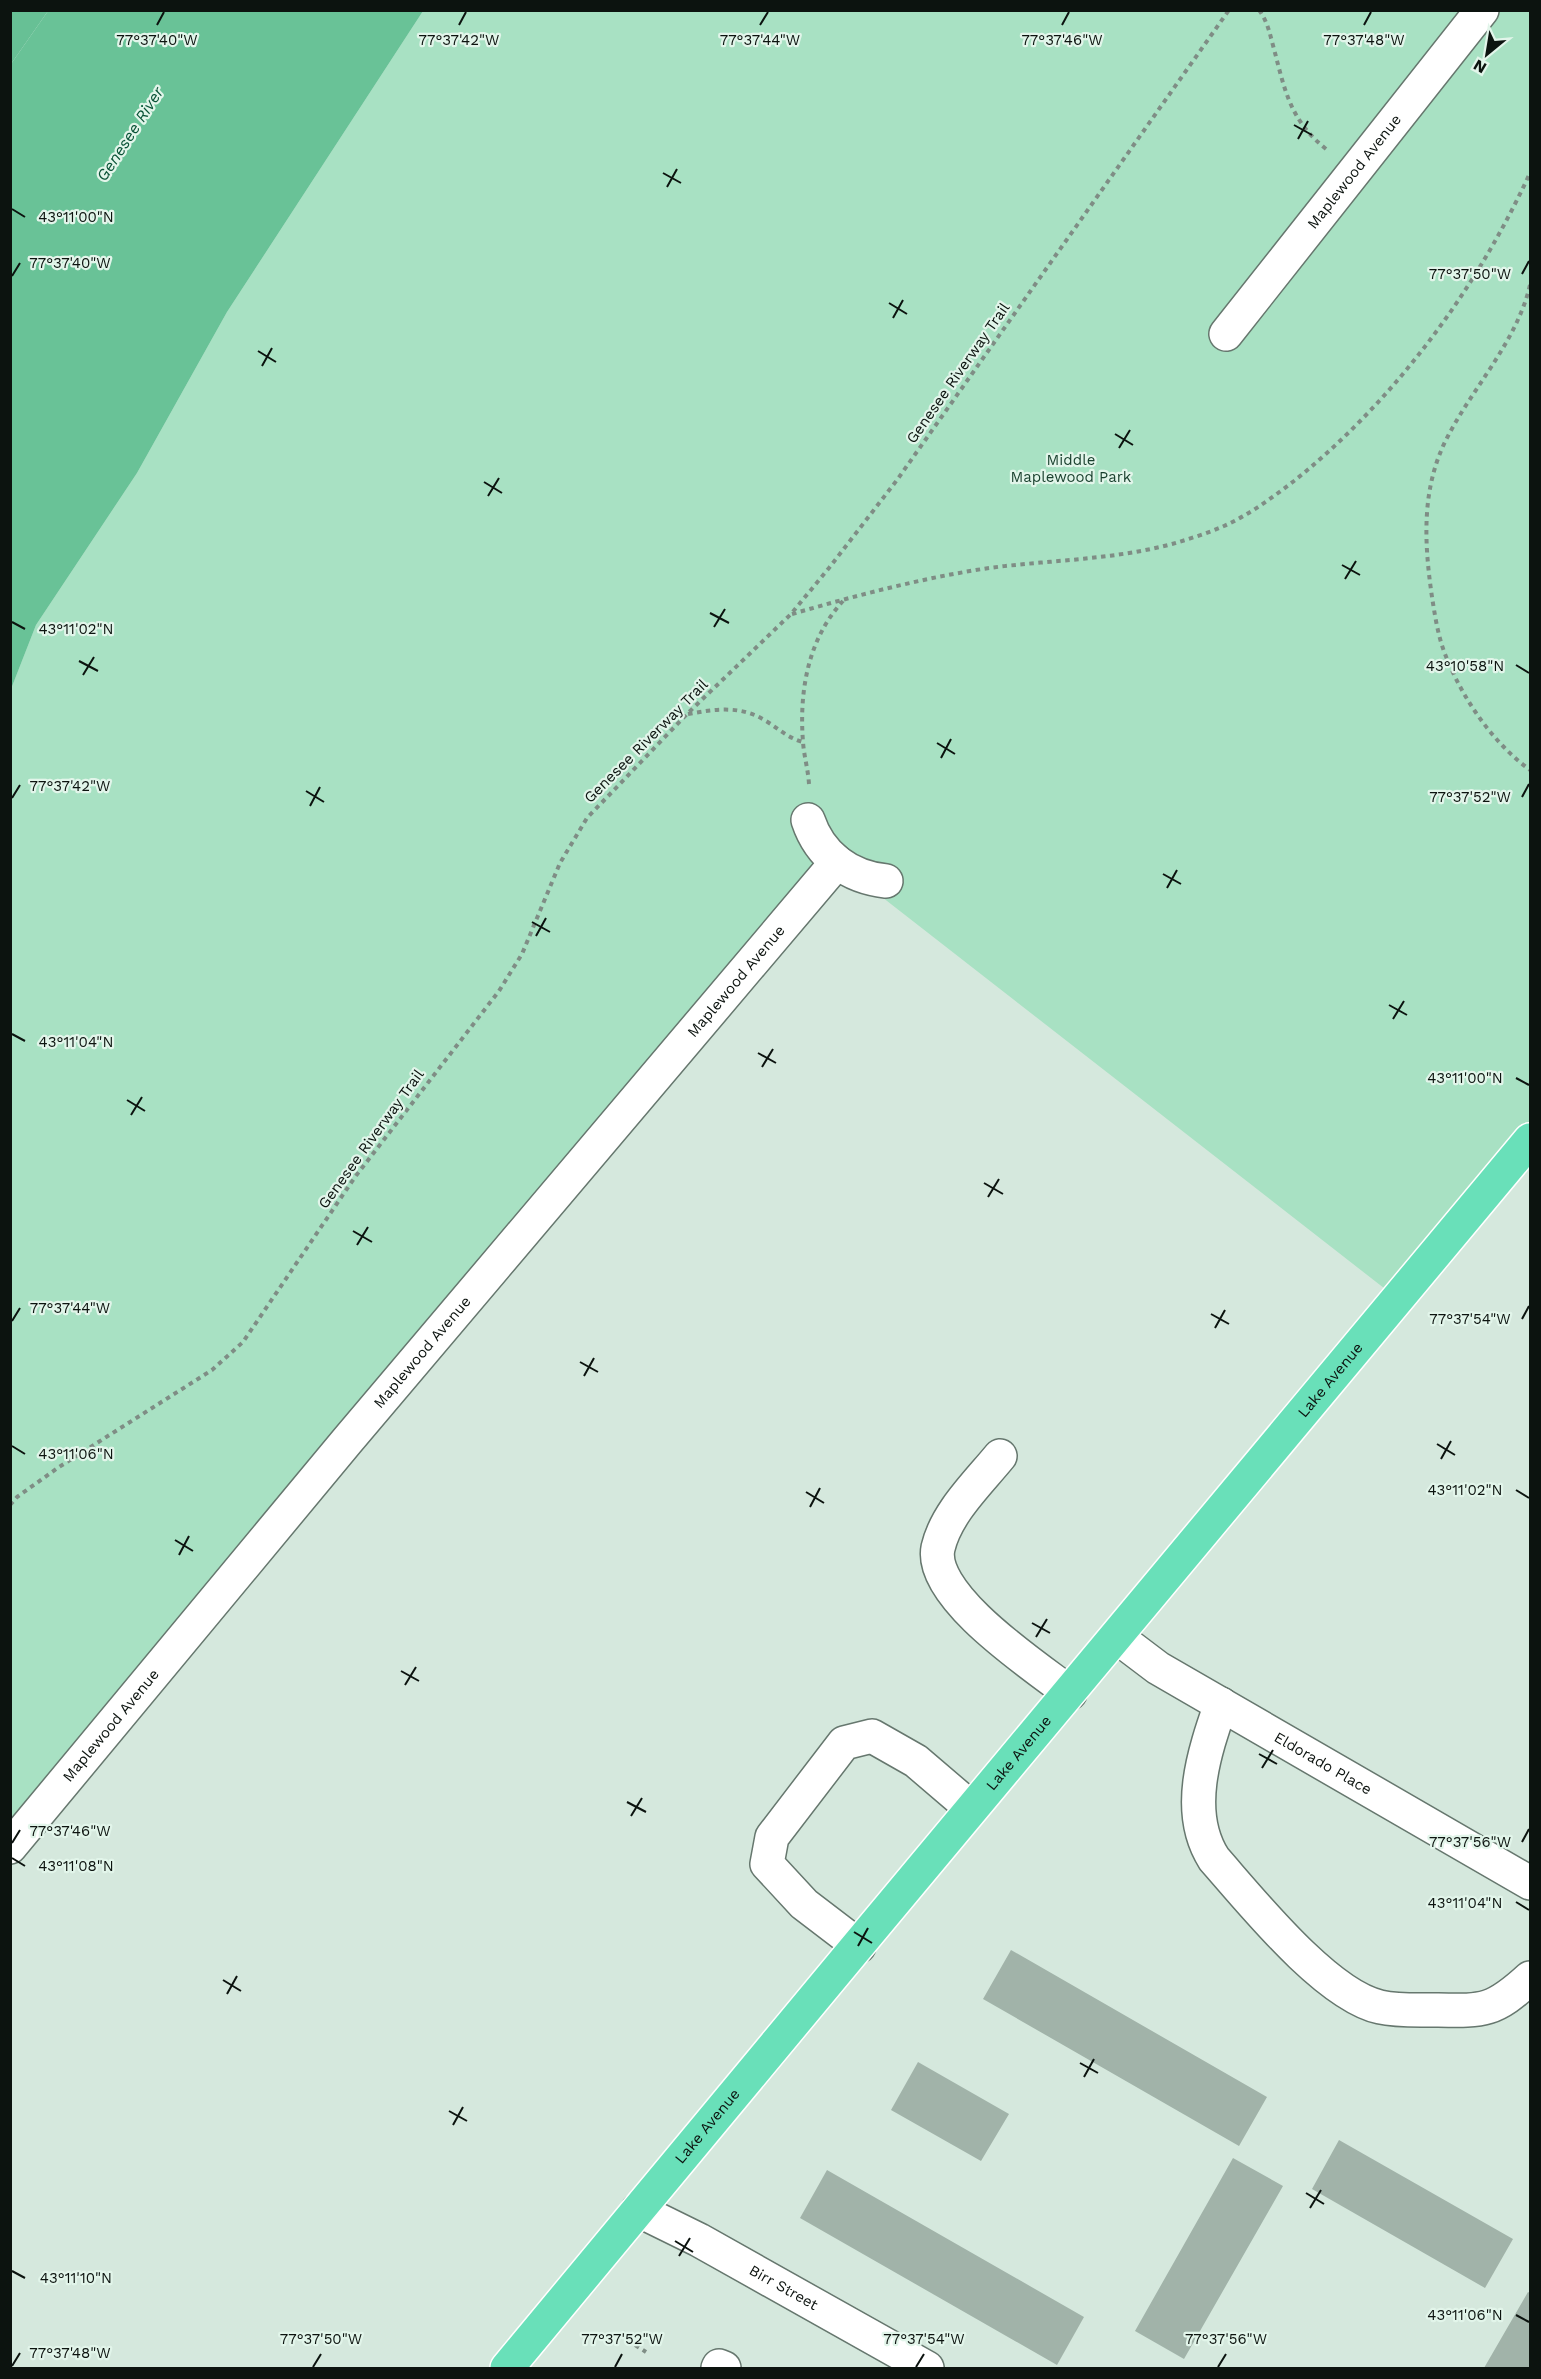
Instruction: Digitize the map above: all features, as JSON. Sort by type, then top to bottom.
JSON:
[{"type":"main road","name":"Lake Avenue","points":[[507,2368],[859,1946],[970,1808],[1117,1637],[1530,1140]]},
{"type":"street","name":"Maplewood Avenue","points":[[1226,334],[1482,10]]},
{"type":"street","points":[[808,820],[821,848],[837,862],[857,874],[886,881]]},
{"type":"street","name":"Maplewood Avenue","points":[[10,1847],[347,1441],[837,862]]},
{"type":"street","points":[[1000,1456],[952,1515],[938,1549],[941,1575],[964,1607],[1013,1650],[1070,1693]]},
{"type":"street","name":"Eldorado Place","points":[[1117,1637],[1158,1668],[1530,1883]]},
{"type":"street","points":[[1221,1704],[1209,1740],[1199,1785],[1199,1806],[1205,1845],[1214,1859],[1294,1948],[1355,1997],[1379,2007],[1469,2011],[1494,2007],[1511,1996],[1530,1978]]},
{"type":"street","points":[[859,1946],[804,1904],[767,1864],[772,1837],[844,1743],[872,1736],[916,1761],[970,1808]]},
{"type":"street","name":"Birr Street","points":[[638,2210],[699,2240],[927,2368]]},
{"type":"street","points":[[718,2368],[719,2366],[724,2368]]},
{"type":"path","name":"Genesee Riverway Trail","points":[[10,1505],[17,1497],[59,1467],[213,1370],[243,1342],[355,1178],[499,991],[522,954],[560,863],[587,819],[687,714],[791,614],[897,480],[1228,10]]},
{"type":"path","points":[[1259,10],[1265,17],[1291,109],[1312,138],[1355,171]]},
{"type":"path","points":[[791,614],[927,578],[991,568],[1102,557],[1170,544],[1226,525],[1252,510],[1314,464],[1348,432],[1412,362],[1445,319],[1475,274],[1530,173]]},
{"type":"path","points":[[1525,185],[1530,189]]},
{"type":"path","points":[[1530,285],[1523,310],[1514,328],[1454,424],[1441,452],[1427,504],[1425,543],[1439,637],[1454,674],[1486,726],[1512,755],[1530,770]]},
{"type":"path","points":[[808,820],[809,779],[803,742],[804,689],[811,655],[825,624],[844,599]]},
{"type":"path","points":[[687,714],[712,710],[749,712],[793,739],[803,742]]},
{"type":"path","points":[[624,2332],[632,2343],[646,2352]]},
{"type":"green space","name":"Middle Maplewood Park","points":[[423,11],[1530,11],[1530,1140],[1398,1299],[837,862],[11,1850],[11,689],[36,625],[137,473],[227,312]]},
{"type":"shaded area","points":[[11,11],[48,11],[11,64]]},
{"type":"water","name":"Genesee River","points":[[48,11],[423,11],[227,312],[137,473],[36,625],[11,689],[11,64]]},
{"type":"building","points":[[1011,1950],[1267,2097],[1239,2146],[983,1999]]},
{"type":"building","points":[[918,2062],[1009,2114],[981,2161],[891,2110]]},
{"type":"building","points":[[1339,2140],[1513,2239],[1485,2288],[1312,2189]]},
{"type":"building","points":[[1233,2158],[1283,2186],[1184,2359],[1135,2331]]},
{"type":"building","points":[[827,2170],[1084,2317],[1057,2365],[800,2218]]},
{"type":"building","points":[[1528,2292],[1530,2293],[1530,2368],[1484,2368]]}]
